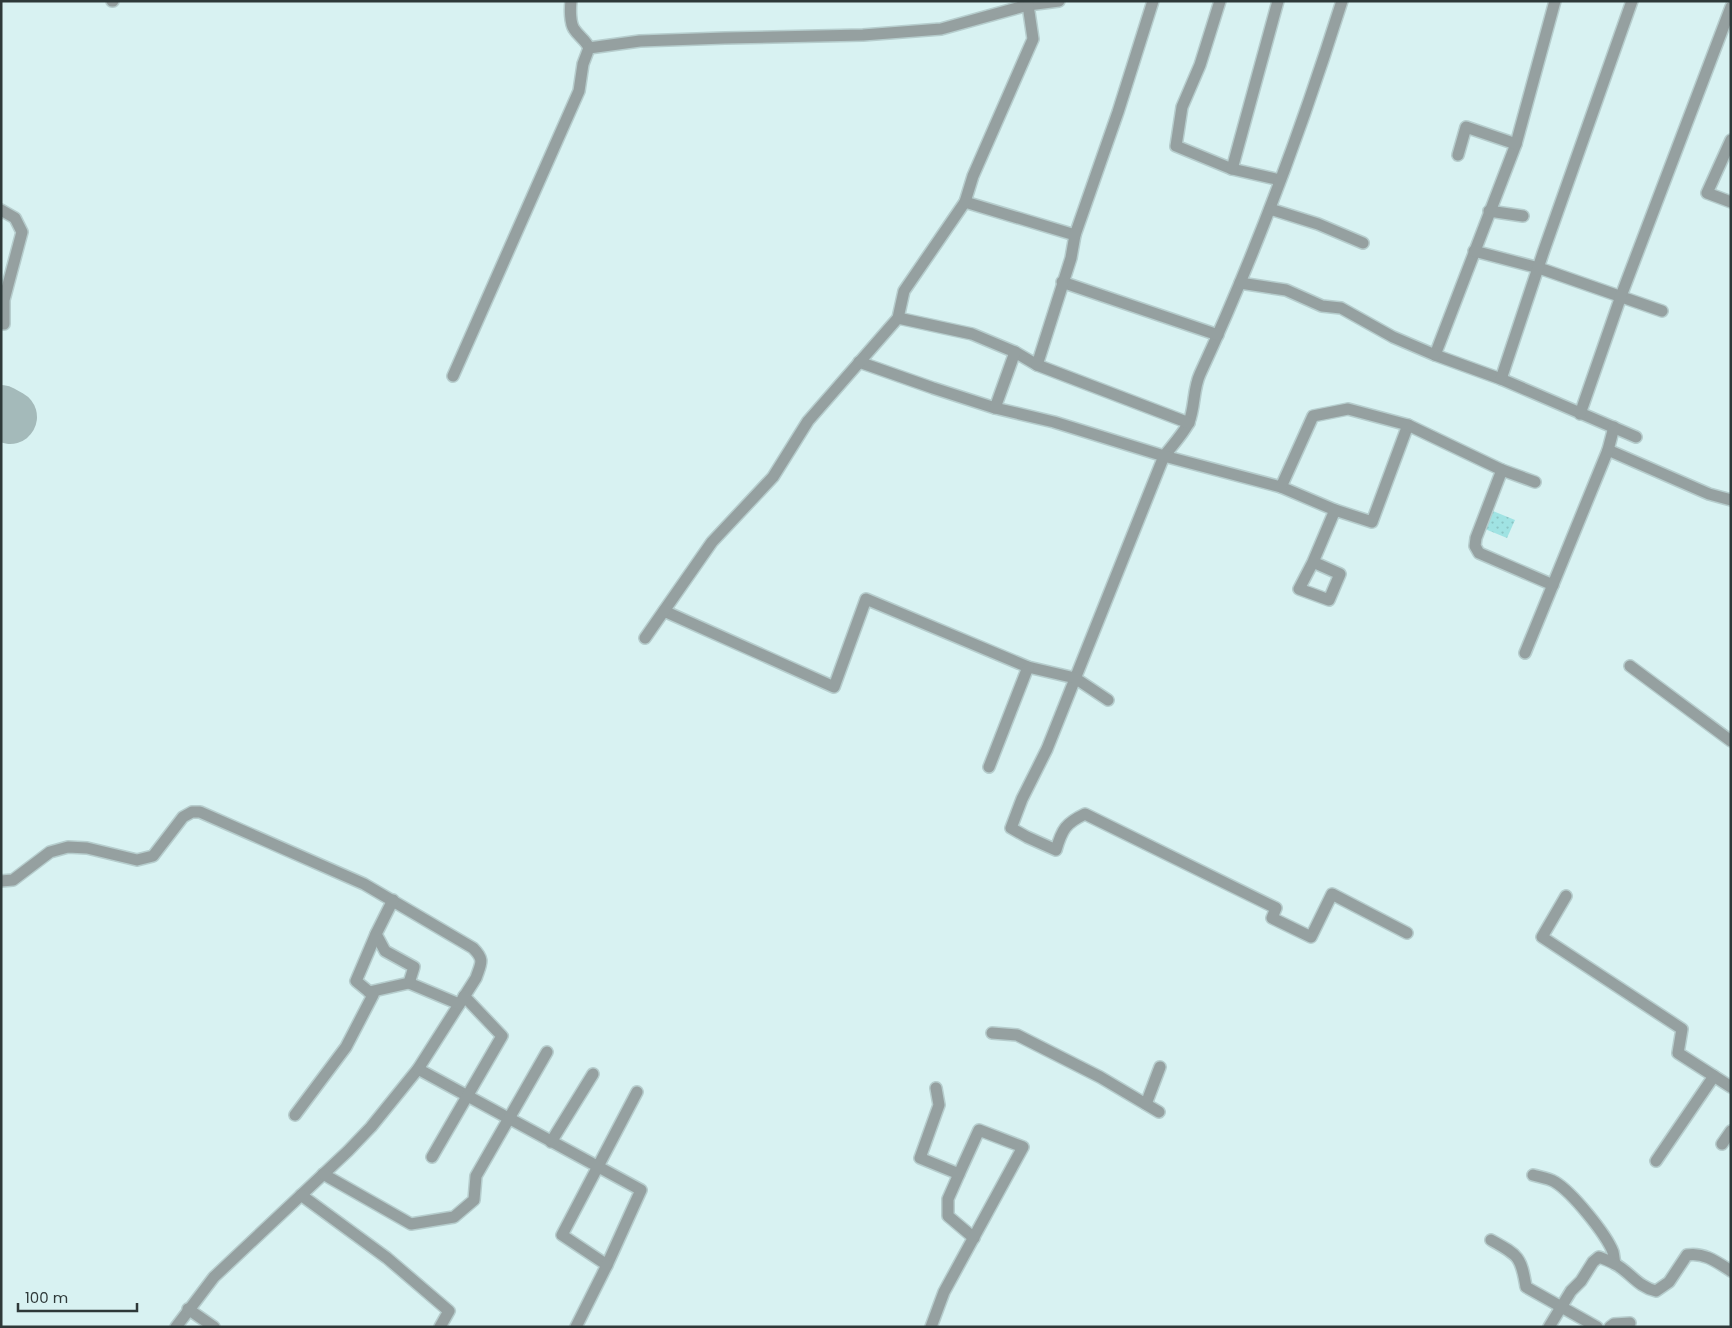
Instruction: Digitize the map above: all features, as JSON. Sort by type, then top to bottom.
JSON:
[{"type":"street","points":[[453,376],[579,91],[583,64],[589,48],[586,41],[574,29],[570,7],[571,1]]},
{"type":"street","points":[[589,48],[640,41],[863,35],[941,28],[1028,4],[1059,1]]},
{"type":"street","points":[[1037,365],[1071,258],[1075,235],[1118,112],[1153,1]]},
{"type":"street","points":[[1220,1],[1200,65],[1182,107],[1176,146],[1232,169],[1280,180]]},
{"type":"street","points":[[1232,169],[1278,1]]},
{"type":"street","points":[[1342,1],[1310,101],[1270,209],[1218,335],[1198,378],[1188,423],[1164,456],[1047,749],[1022,799],[1011,828],[1056,850],[1060,836],[1071,820],[1085,814],[1276,908],[1272,918],[1311,937],[1332,894],[1407,933]]},
{"type":"street","points":[[1435,355],[1516,144],[1555,1]]},
{"type":"street","points":[[1500,379],[1632,1]]},
{"type":"street","points":[[645,638],[712,542],[773,477],[808,421],[898,318],[904,291],[964,202],[973,176],[1033,39],[1028,4]]},
{"type":"street","points":[[1580,414],[1620,296],[1731,6]]},
{"type":"street","points":[[1458,155],[1466,126],[1516,144]]},
{"type":"street","points":[[1731,140],[1707,193],[1731,202]]},
{"type":"street","points":[[964,202],[1075,235]]},
{"type":"street","points":[[1270,209],[1318,224],[1364,243]]},
{"type":"street","points":[[1,210],[15,218],[22,232],[4,300],[4,324]]},
{"type":"street","points":[[1489,211],[1523,216]]},
{"type":"street","points":[[1474,251],[1539,268],[1662,310]]},
{"type":"street","points":[[1062,282],[1218,335]]},
{"type":"street","points":[[1240,283],[1286,290],[1322,306],[1341,308],[1393,337],[1500,379],[1636,437]]},
{"type":"street","points":[[898,318],[972,334],[1015,352],[1037,365],[1188,423]]},
{"type":"street","points":[[995,408],[1015,352]]},
{"type":"street","points":[[858,362],[995,408],[1054,422],[1164,456],[1281,487],[1335,510],[1372,522],[1408,425]]},
{"type":"street","points":[[1281,487],[1313,416],[1348,409],[1408,425],[1502,470],[1535,482]]},
{"type":"street","points":[[1525,653],[1608,450],[1614,427]]},
{"type":"street","points":[[1608,450],[1709,494],[1731,500]]},
{"type":"street","points":[[1502,470],[1476,538],[1475,546],[1479,553],[1553,585]]},
{"type":"street","points":[[1313,562],[1335,510]]},
{"type":"street","points":[[664,611],[834,687],[866,599],[1028,667],[1076,678],[1108,700]]},
{"type":"street","points":[[1630,666],[1731,741]]},
{"type":"street","points":[[989,767],[1028,667]]},
{"type":"street","points":[[1,881],[13,880],[50,852],[68,847],[87,848],[137,860],[153,856],[183,817],[192,812],[200,812],[364,884],[473,948],[480,955],[482,962],[476,978],[418,1069],[372,1127],[214,1277],[188,1308],[176,1327]]},
{"type":"street","points":[[1566,896],[1542,937],[1682,1029],[1678,1053],[1731,1086]]},
{"type":"street","points":[[295,1115],[346,1047],[372,995],[356,981],[393,900]]},
{"type":"street","points":[[376,934],[385,951],[414,967],[409,983]]},
{"type":"street","points":[[369,992],[409,983],[462,1000],[502,1036],[432,1157]]},
{"type":"street","points":[[992,1033],[1017,1036],[1100,1077],[1159,1112]]},
{"type":"street","points":[[323,1174],[411,1224],[454,1218],[474,1200],[476,1176],[547,1052]]},
{"type":"street","points":[[1146,1104],[1160,1067]]},
{"type":"street","points":[[418,1069],[641,1190],[576,1327]]},
{"type":"street","points":[[552,1142],[593,1074]]},
{"type":"street","points":[[1656,1160],[1714,1076]]},
{"type":"street","points":[[936,1088],[939,1105],[920,1158],[958,1174]]},
{"type":"street","points":[[607,1265],[562,1235],[636,1092]]},
{"type":"street","points":[[931,1327],[944,1292],[974,1238],[1023,1148],[980,1130],[948,1199],[948,1216],[974,1238]]},
{"type":"street","points":[[1722,1144],[1731,1131]]},
{"type":"street","points":[[1533,1175],[1555,1182],[1572,1196],[1607,1243],[1615,1264]]},
{"type":"street","points":[[301,1195],[386,1258],[449,1311],[440,1327]]},
{"type":"street","points":[[1491,1240],[1514,1253],[1522,1266],[1526,1287],[1596,1327]]},
{"type":"street","points":[[1549,1327],[1571,1291],[1581,1281],[1595,1259],[1599,1257],[1615,1264],[1648,1289],[1656,1291],[1669,1282],[1687,1255],[1696,1254],[1710,1258],[1731,1271]]},
{"type":"street","points":[[188,1308],[214,1327]]},
{"type":"street","points":[[1610,1327],[1614,1324],[1630,1323]]},
{"type":"shaded area","points":[[1493,511],[1515,520],[1507,538],[1485,529]]},
{"type":"runway","points":[[1,412],[10,417]]}]
